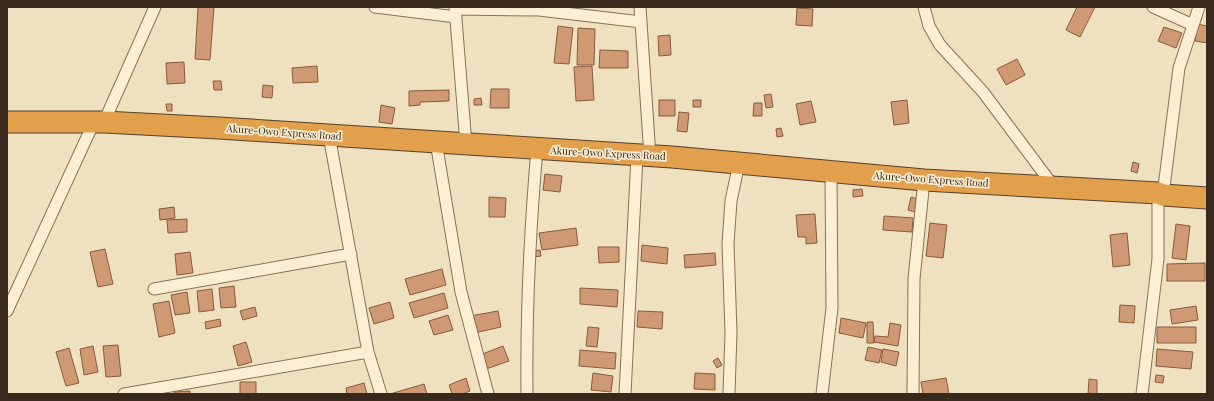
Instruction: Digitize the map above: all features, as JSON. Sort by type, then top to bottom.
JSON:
[{"type":"highway","name":"Akure-Owo Express Road","points":[[7,122],[99,122],[329,135],[739,163],[924,180],[1054,187],[1207,198]]},
{"type":"street","points":[[7,311],[155,7]]},
{"type":"street","points":[[375,7],[455,11],[538,10],[641,22]]},
{"type":"street","points":[[625,394],[644,156],[640,7]]},
{"type":"street","points":[[924,7],[929,26],[940,45],[983,92],[1054,187]]},
{"type":"street","points":[[1153,7],[1193,25]]},
{"type":"street","points":[[1142,394],[1158,259],[1160,194],[1179,68],[1199,7]]},
{"type":"street","points":[[455,11],[466,144]]},
{"type":"street","points":[[329,135],[368,352],[381,394]]},
{"type":"street","points":[[436,142],[461,292],[488,394]]},
{"type":"street","points":[[526,394],[526,340],[531,223],[537,149]]},
{"type":"street","points":[[729,394],[731,332],[728,244],[731,201],[739,163]]},
{"type":"street","points":[[822,394],[832,308],[831,171]]},
{"type":"street","points":[[913,394],[914,279],[924,180]]},
{"type":"street","points":[[154,289],[351,254]]},
{"type":"street","points":[[124,394],[368,352]]},
{"type":"building","points":[[198,7],[214,7],[210,60],[195,59]]},
{"type":"building","points":[[1077,7],[1095,7],[1080,37],[1066,30]]},
{"type":"building","points":[[797,8],[813,9],[812,26],[796,25]]},
{"type":"building","points":[[1197,24],[1207,26],[1207,43],[1195,41]]},
{"type":"building","points":[[558,26],[573,28],[569,64],[554,63]]},
{"type":"building","points":[[1164,27],[1182,33],[1176,48],[1158,41]]},
{"type":"building","points":[[578,28],[595,29],[594,65],[577,65]]},
{"type":"building","points":[[670,35],[671,55],[659,56],[658,36]]},
{"type":"building","points":[[600,50],[628,51],[628,68],[599,68]]},
{"type":"building","points":[[1017,59],[1025,75],[1006,85],[997,69]]},
{"type":"building","points":[[184,62],[185,83],[167,84],[166,63]]},
{"type":"building","points":[[317,66],[318,82],[293,83],[292,68]]},
{"type":"building","points":[[592,66],[594,100],[576,101],[574,67]]},
{"type":"building","points":[[213,81],[221,81],[222,90],[214,90]]},
{"type":"building","points":[[263,85],[273,86],[272,98],[262,97]]},
{"type":"building","points":[[491,89],[509,89],[509,108],[490,108]]},
{"type":"building","points":[[449,90],[449,101],[420,102],[420,105],[409,106],[409,91]]},
{"type":"building","points":[[771,94],[773,107],[766,108],[764,95]]},
{"type":"building","points":[[481,98],[482,105],[474,105],[474,99]]},
{"type":"building","points":[[659,100],[675,100],[675,116],[659,116]]},
{"type":"building","points":[[693,100],[701,100],[701,107],[693,107]]},
{"type":"building","points":[[907,100],[909,123],[894,125],[891,102]]},
{"type":"building","points":[[811,101],[816,122],[800,125],[796,104]]},
{"type":"building","points":[[754,103],[762,103],[762,116],[753,116]]},
{"type":"building","points":[[166,104],[172,104],[172,111],[167,111]]},
{"type":"building","points":[[381,105],[395,108],[392,124],[379,122]]},
{"type":"building","points":[[679,112],[689,113],[687,132],[677,131]]},
{"type":"building","points":[[781,128],[783,136],[777,137],[776,129]]},
{"type":"building","points":[[1133,162],[1139,164],[1137,173],[1131,171]]},
{"type":"building","points":[[545,174],[562,176],[560,192],[543,190]]},
{"type":"building","points":[[862,189],[863,196],[853,197],[853,190]]},
{"type":"building","points":[[489,197],[506,198],[505,217],[489,217]]},
{"type":"building","points":[[911,197],[918,199],[915,212],[908,210]]},
{"type":"building","points":[[174,207],[175,218],[160,220],[159,209]]},
{"type":"building","points":[[815,214],[817,243],[806,244],[806,237],[798,237],[796,215]]},
{"type":"building","points":[[884,216],[913,218],[912,232],[883,230]]},
{"type":"building","points":[[187,219],[187,232],[168,233],[167,220]]},
{"type":"building","points":[[930,223],[947,225],[943,258],[926,256]]},
{"type":"building","points":[[1176,224],[1190,226],[1186,260],[1172,258]]},
{"type":"building","points":[[576,228],[578,245],[542,250],[539,233]]},
{"type":"building","points":[[1127,233],[1130,265],[1113,267],[1110,235]]},
{"type":"building","points":[[642,245],[668,248],[667,264],[641,261]]},
{"type":"building","points":[[598,247],[619,247],[619,262],[599,263]]},
{"type":"building","points":[[105,249],[113,284],[98,287],[90,252]]},
{"type":"building","points":[[540,250],[541,256],[534,257],[533,251]]},
{"type":"building","points":[[190,252],[193,273],[177,275],[175,254]]},
{"type":"building","points":[[715,253],[716,265],[685,268],[684,255]]},
{"type":"building","points":[[1205,263],[1205,281],[1167,281],[1167,264]]},
{"type":"building","points":[[442,269],[446,285],[410,295],[405,279]]},
{"type":"building","points":[[234,286],[236,307],[221,308],[219,288]]},
{"type":"building","points":[[580,288],[618,290],[617,307],[580,304]]},
{"type":"building","points":[[212,289],[214,310],[199,312],[197,291]]},
{"type":"building","points":[[187,292],[190,313],[175,315],[171,295]]},
{"type":"building","points":[[444,293],[448,308],[414,318],[409,303]]},
{"type":"building","points":[[169,301],[175,333],[159,337],[153,304]]},
{"type":"building","points":[[390,302],[394,318],[374,324],[369,308]]},
{"type":"building","points":[[1120,305],[1135,306],[1134,323],[1119,322]]},
{"type":"building","points":[[1196,306],[1198,320],[1172,324],[1170,310]]},
{"type":"building","points":[[255,307],[257,316],[243,320],[240,311]]},
{"type":"building","points":[[498,311],[501,327],[474,333],[470,316]]},
{"type":"building","points":[[638,311],[663,312],[662,329],[637,327]]},
{"type":"building","points":[[448,315],[453,330],[434,335],[429,321]]},
{"type":"building","points":[[841,318],[866,323],[863,338],[839,333]]},
{"type":"building","points":[[220,319],[221,326],[206,329],[205,322]]},
{"type":"building","points":[[867,322],[873,322],[874,343],[867,343]]},
{"type":"building","points":[[890,323],[901,325],[898,346],[874,342],[875,336],[888,337]]},
{"type":"building","points":[[588,327],[599,328],[597,347],[586,346]]},
{"type":"building","points":[[1157,327],[1196,327],[1196,343],[1157,343]]},
{"type":"building","points":[[246,342],[252,362],[238,366],[233,346]]},
{"type":"building","points":[[118,345],[121,376],[106,377],[103,346]]},
{"type":"building","points":[[93,346],[98,372],[84,375],[80,349]]},
{"type":"building","points":[[503,346],[509,361],[486,369],[480,355]]},
{"type":"building","points":[[868,347],[882,350],[879,363],[865,360]]},
{"type":"building","points":[[69,348],[79,383],[66,386],[56,352]]},
{"type":"building","points":[[883,349],[899,352],[896,366],[881,362]]},
{"type":"building","points":[[1157,349],[1193,352],[1191,369],[1156,366]]},
{"type":"building","points":[[580,350],[616,353],[615,369],[579,366]]},
{"type":"building","points":[[718,358],[722,365],[717,368],[713,361]]},
{"type":"building","points":[[593,373],[613,376],[611,392],[591,390]]},
{"type":"building","points":[[695,373],[715,374],[715,390],[694,389]]},
{"type":"building","points":[[1156,375],[1164,376],[1163,383],[1155,382]]},
{"type":"building","points":[[466,378],[470,391],[462,394],[452,394],[449,385]]},
{"type":"building","points":[[946,378],[949,394],[923,394],[921,382]]},
{"type":"building","points":[[1089,379],[1097,380],[1097,394],[1088,394]]},
{"type":"building","points":[[240,382],[256,382],[256,394],[240,394]]},
{"type":"building","points":[[364,383],[367,394],[347,394],[346,388]]},
{"type":"building","points":[[424,384],[427,394],[390,394]]},
{"type":"building","points":[[190,391],[190,394],[174,394],[174,392]]}]
